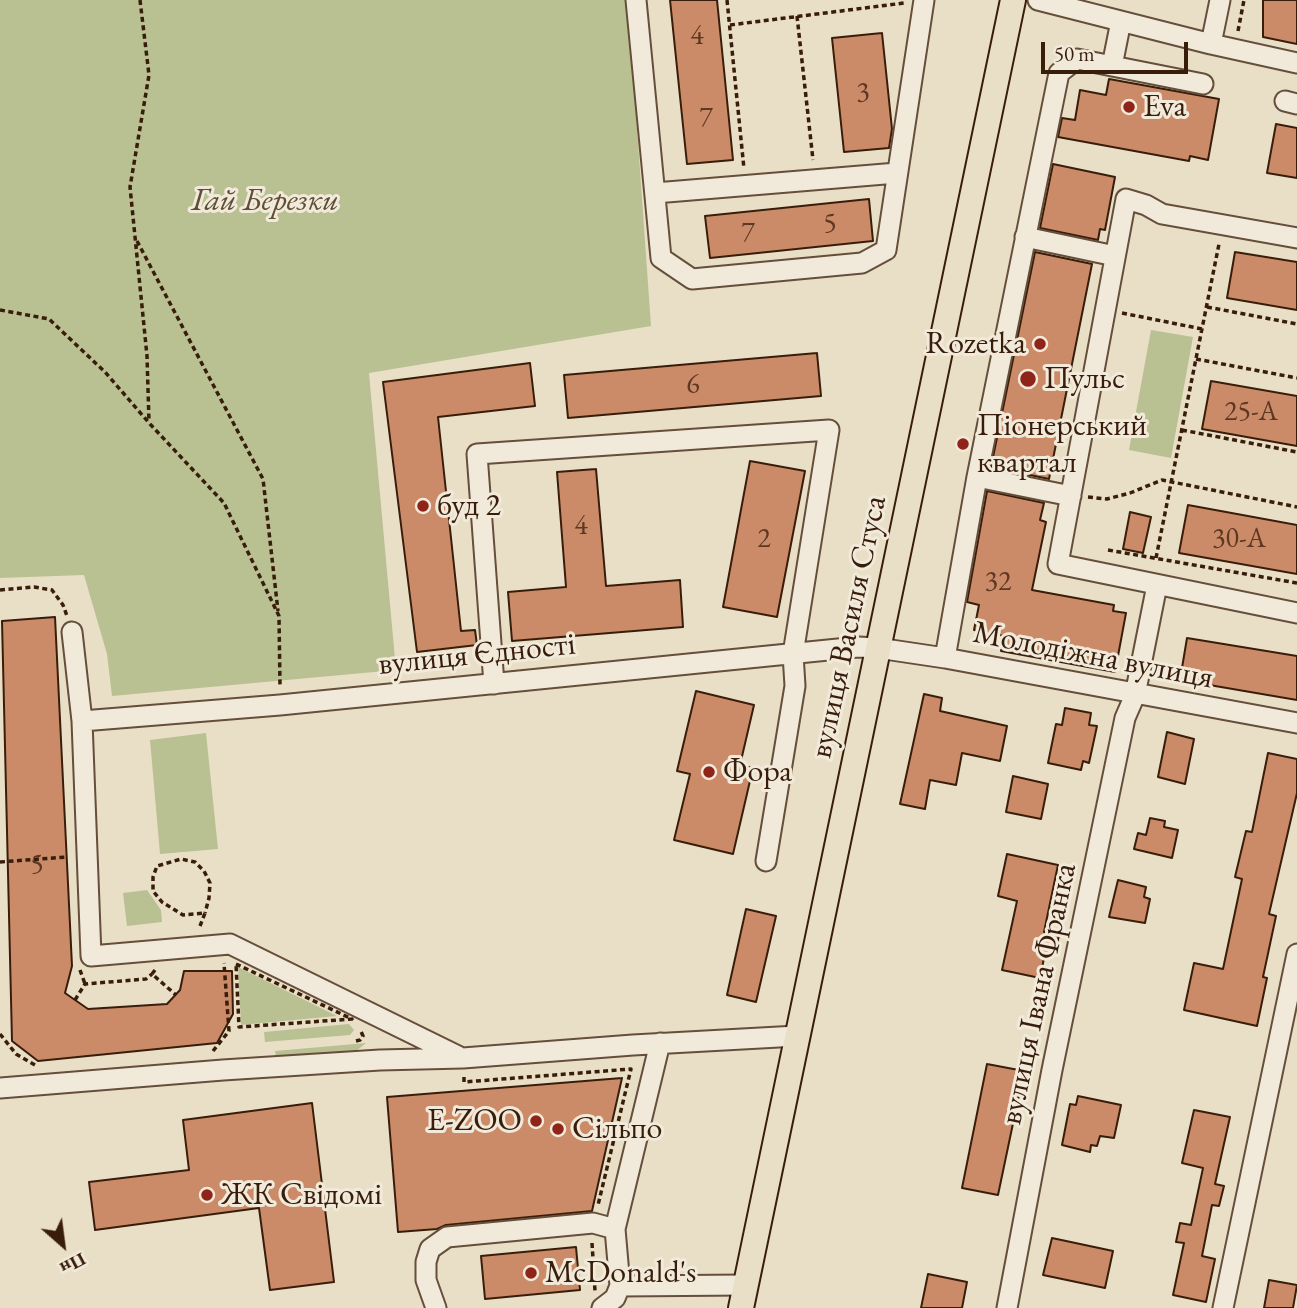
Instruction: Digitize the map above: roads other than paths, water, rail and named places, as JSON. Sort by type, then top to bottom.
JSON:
[{"type":"main road","name":"вулиця Василя Стуса","points":[[743,1296],[1013,0]]},
{"type":"street","points":[[636,0],[661,258],[692,279],[862,263],[886,250],[919,1]]},
{"type":"street","points":[[1038,0],[1297,63]]},
{"type":"street","points":[[1211,44],[1220,0]]},
{"type":"street","points":[[1112,66],[1121,22]]},
{"type":"street","points":[[945,658],[977,477],[1059,73],[1077,60],[1203,84]]},
{"type":"street","points":[[655,193],[897,173]]},
{"type":"street","points":[[1297,238],[1162,214],[1146,205],[1126,199],[1058,564],[1297,613]]},
{"type":"street","points":[[1025,237],[1115,256]]},
{"type":"street","points":[[494,684],[477,454],[829,430],[793,654],[795,687],[766,861]]},
{"type":"street","points":[[977,477],[1071,496]]},
{"type":"street","name":"вулиця Івана Франка","points":[[1007,1308],[1052,1070],[1125,718],[1135,695],[1157,585]]},
{"type":"street","points":[[72,632],[82,721],[91,956],[230,944],[463,1058]]},
{"type":"street","name":"вулиця Єдності","points":[[82,721],[280,705],[858,647],[878,648]]},
{"type":"street","name":"Молодіжна вулиця","points":[[878,648],[1297,723]]},
{"type":"street","points":[[1223,1308],[1297,954]]},
{"type":"street","points":[[0,1088],[249,1068],[463,1058],[797,1036]]},
{"type":"street","points":[[598,1302],[615,1298],[620,1286],[615,1229],[660,1043]]},
{"type":"street","points":[[436,1308],[426,1280],[426,1262],[430,1249],[447,1237],[593,1223],[615,1229]]},
{"type":"street","points":[[620,1286],[743,1296]]},
{"type":"place","name":"Eva","points":[[1129,107]]},
{"type":"place","name":"Rozetka","points":[[1040,344]]},
{"type":"place","name":"Пульс","points":[[1028,379]]},
{"type":"place","name":"Піонерський квартал","points":[[963,444]]},
{"type":"place","name":"буд 2","points":[[423,506]]},
{"type":"place","name":"Фора","points":[[709,772]]},
{"type":"place","name":"E-ZOO","points":[[536,1121]]},
{"type":"place","name":"Сільпо","points":[[558,1129]]},
{"type":"place","name":"ЖК Свідомі","points":[[207,1195]]},
{"type":"place","name":"McDonald's","points":[[531,1273]]},
{"type":"park label","name":"Гай Березки","points":[[265,201]]}]
